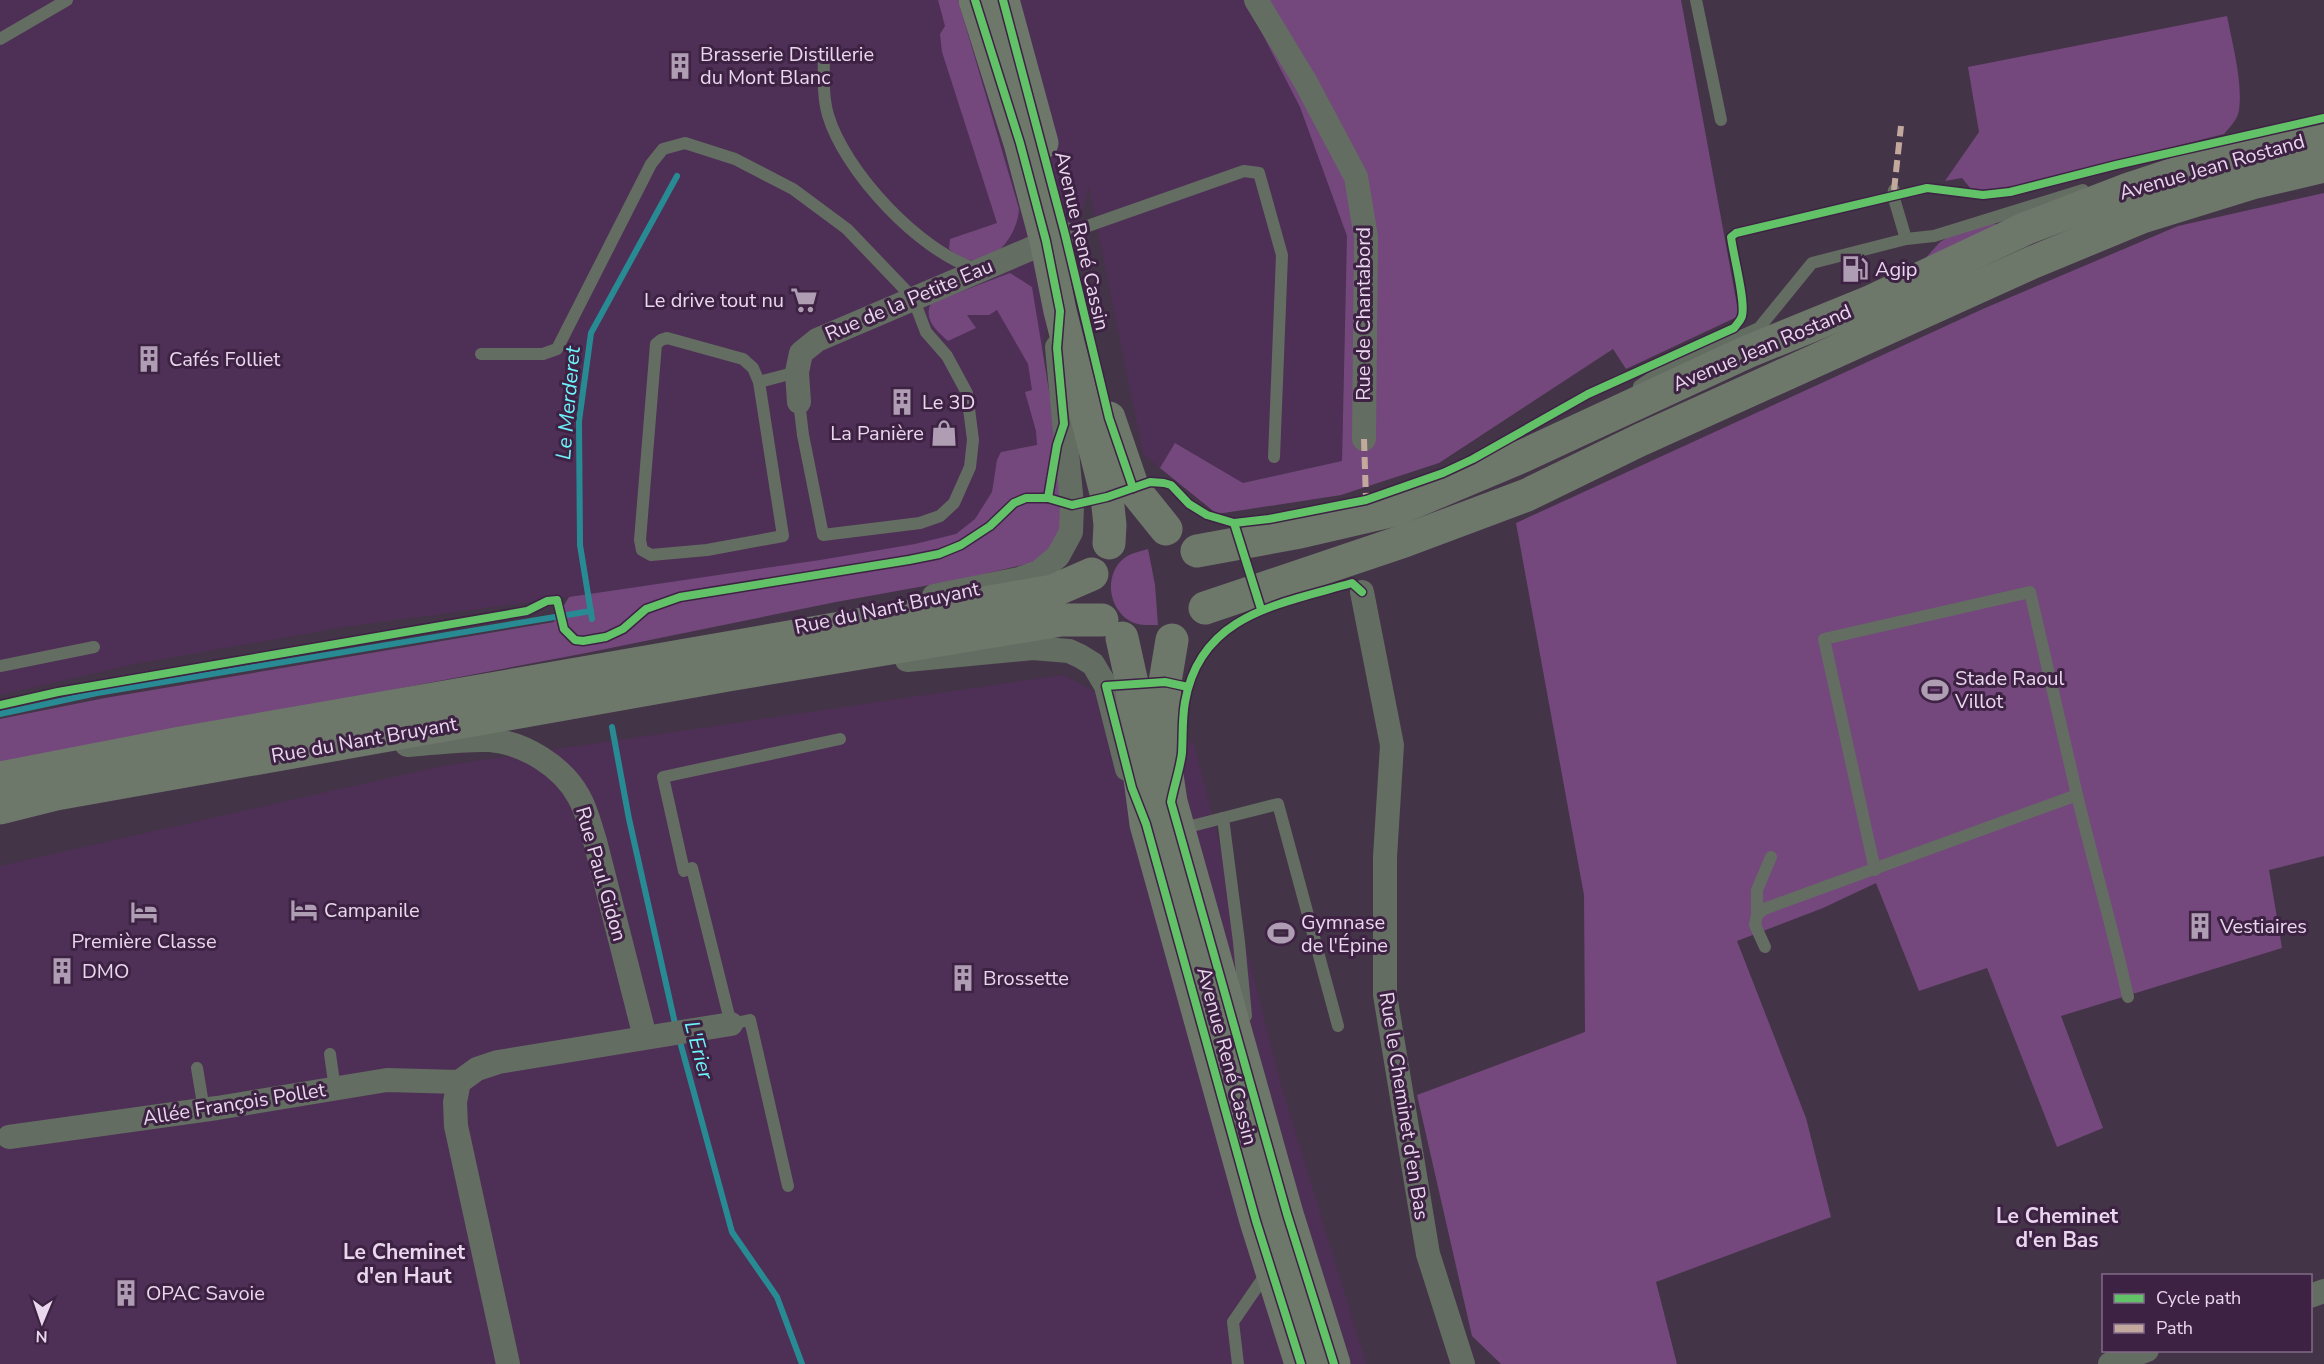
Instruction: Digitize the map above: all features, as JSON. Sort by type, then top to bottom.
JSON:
[{"type":"main road","name":"Avenue René Cassin","points":[[975,0],[1020,143],[1056,238],[1060,311],[1107,497],[1109,543]]},
{"type":"main road","name":"Avenue René Cassin","points":[[1003,0],[1056,238],[1121,457],[1133,488],[1166,529]]},
{"type":"main road","name":"Avenue Jean Rostand","points":[[1197,551],[1300,532],[1395,510],[1523,456],[1747,352],[1872,301],[2027,228],[2129,189],[2187,170],[2239,154],[2324,135]]},
{"type":"main road","name":"Avenue Jean Rostand","points":[[1205,608],[1404,541],[1527,495],[1640,440],[2020,267],[2142,217],[2252,183],[2324,166]]},
{"type":"main road","points":[[1146,527],[1166,529],[1183,537],[1197,551],[1206,568],[1209,588],[1205,608],[1192,627],[1172,640],[1147,645],[1112,629],[1092,598],[1092,574],[1098,557],[1109,543],[1126,532],[1146,527]]},
{"type":"main road","name":"Rue du Nant Bruyant","points":[[0,778],[181,743],[1053,591],[1092,574]]},
{"type":"main road","name":"Rue du Nant Bruyant","points":[[0,808],[56,794],[728,675],[1061,620],[1112,629]]},
{"type":"main road","name":"Avenue René Cassin","points":[[1112,629],[1132,683],[1136,748],[1146,824],[1246,1187],[1301,1364]]},
{"type":"main road","name":"Avenue René Cassin","points":[[1172,640],[1165,682],[1163,748],[1171,802],[1287,1214],[1334,1364]]},
{"type":"street","name":"Rue de Chantabord","points":[[1256,0],[1305,81],[1356,177],[1366,237],[1364,439]]},
{"type":"street","name":"Rue de la Petite Eau","points":[[799,402],[797,372],[801,353],[817,340],[1056,238]]},
{"type":"street","name":"Avenue René Cassin","points":[[1060,311],[1057,348],[1072,505]]},
{"type":"street","name":"Rue du Nant Bruyant","points":[[657,660],[916,599],[1019,579],[1039,572],[1058,556],[1071,532],[1072,505]]},
{"type":"street","name":"Rue le Cheminet d'en Bas","points":[[1362,592],[1392,745],[1385,857],[1385,995],[1428,1254],[1463,1364]]},
{"type":"street","name":"Rue du Nant Bruyant","points":[[728,675],[1033,648],[1069,651],[1080,656]]},
{"type":"street","name":"Avenue René Cassin","points":[[1080,656],[1093,664],[1106,686],[1132,788],[1146,824]]},
{"type":"street","name":"Rue Paul Gidon","points":[[296,752],[488,740],[514,744],[561,774],[571,785],[586,813],[645,1037]]},
{"type":"street","points":[[508,1364],[456,1126],[455,1102],[459,1082],[477,1069],[498,1062],[721,1026]]},
{"type":"street","name":"Allée François Pollet","points":[[9,1137],[204,1110],[387,1080],[459,1082]]},
{"type":"street","points":[[2110,1364],[2142,1352]]},
{"type":"lane","points":[[0,39],[67,0]]},
{"type":"lane","points":[[1696,0],[1721,120]]},
{"type":"lane","points":[[824,51],[823,86],[828,115],[845,153],[875,194],[909,228],[941,253],[964,265],[980,270]]},
{"type":"lane","points":[[481,354],[543,354],[557,349],[651,164],[663,149],[685,143],[735,159],[792,189],[847,230],[914,298],[926,332],[946,356],[967,393],[973,440],[970,467],[954,503],[940,516],[920,523],[823,535],[803,435],[799,402]]},
{"type":"lane","points":[[1523,456],[1657,374],[1759,328],[1812,264],[1906,238],[1934,236],[2100,186],[2187,170]]},
{"type":"lane","points":[[1056,238],[1244,171],[1259,173],[1282,255],[1275,457]]},
{"type":"lane","points":[[1894,190],[1893,195],[1906,238]]},
{"type":"lane","points":[[667,338],[743,359],[753,368],[759,382],[783,536],[707,550],[651,555],[642,550],[640,540],[656,344],[667,338]]},
{"type":"lane","points":[[759,382],[797,372]]},
{"type":"lane","points":[[1875,870],[1824,639],[2030,592],[2100,892],[2114,933],[2128,998]]},
{"type":"lane","points":[[0,666],[94,647]]},
{"type":"lane","points":[[788,1186],[750,1020],[721,1026],[692,868],[684,871],[663,777],[840,739]]},
{"type":"lane","points":[[1757,915],[1764,909],[2077,795]]},
{"type":"lane","points":[[1179,830],[1278,804],[1338,1026]]},
{"type":"lane","points":[[1223,818],[1239,942],[1252,1092]]},
{"type":"lane","points":[[1765,947],[1755,925],[1757,890],[1771,857]]},
{"type":"lane","points":[[330,1054],[335,1089]]},
{"type":"lane","points":[[197,1068],[204,1110]]},
{"type":"lane","points":[[1238,1364],[1233,1322],[1270,1267]]},
{"type":"shaded area","points":[[0,0],[1245,0],[1300,107],[1347,236],[1342,461],[1243,483],[1176,443],[1160,468],[1143,453],[1089,187],[1043,342],[1046,472],[991,515],[943,542],[718,577],[343,627],[130,665],[0,695]]},
{"type":"shaded area","points":[[938,0],[958,0],[1019,209],[1015,227],[1004,245],[997,252],[979,260],[963,258],[949,249],[950,239],[997,223],[942,52],[940,34],[945,26]]},
{"type":"shaded area","points":[[1245,0],[1681,0],[1739,316],[1626,369],[1613,349],[1439,463],[1341,495],[1217,514],[1160,468],[1175,443],[1243,483],[1342,461],[1347,236],[1300,107]]},
{"type":"shaded area","points":[[2227,16],[2240,99],[2237,117],[2224,134],[2029,183],[1985,191],[1971,189],[1962,178],[1945,181],[1979,132],[1968,67]]},
{"type":"shaded area","name":"Stade Raoul Villot","points":[[2324,193],[2324,856],[2269,870],[2282,948],[2061,1016],[2103,1128],[2057,1147],[1987,968],[1919,991],[1876,883],[1823,908],[1737,941],[1806,1118],[1831,1217],[1656,1282],[1677,1364],[1501,1364],[1472,1336],[1417,1095],[1585,1032],[1584,895],[1516,523],[1985,308],[2178,226]]},
{"type":"shaded area","points":[[1995,223],[1996,229],[1923,261],[1940,242],[1952,235]]},
{"type":"shaded area","points":[[1010,273],[1032,287],[1060,458],[1065,515],[1060,534],[1048,552],[1035,562],[963,579],[836,602],[586,653],[0,764],[0,719],[105,698],[554,622],[569,597],[820,560],[915,544],[956,534],[975,519],[992,492],[997,460],[1001,452],[1037,445],[1036,431],[1025,392],[1032,390],[1028,364],[997,310],[989,315],[967,315],[976,328],[948,341],[932,325],[929,309],[931,303]]},
{"type":"shaded area","points":[[1148,549],[1155,585],[1158,625],[1130,621],[1117,609],[1111,592],[1113,575],[1122,560],[1131,554]]},
{"type":"shaded area","points":[[1063,675],[1194,744],[1281,1085],[1366,1364],[0,1364],[0,866],[442,766]]},
{"type":"waterway","name":"Le Merderet","points":[[592,619],[580,545],[579,421],[591,333],[677,176]]},
{"type":"waterway","points":[[0,714],[97,693],[591,611]]},
{"type":"waterway","name":"L'Erier","points":[[612,727],[629,819],[676,1028]]},
{"type":"waterway","name":"L'Erier","points":[[679,1038],[732,1232],[777,1297],[802,1364]]},
{"type":"marked path","points":[[1894,190],[1901,126]]},
{"type":"marked path","points":[[1364,439],[1366,500]]},
{"type":"cycle path","points":[[975,0],[1020,143],[1046,241],[1060,311],[1057,348],[1064,424],[1057,445],[1048,498]]},
{"type":"cycle path","points":[[1003,0],[1065,234],[1109,418],[1133,488]]},
{"type":"cycle path","points":[[0,705],[58,692],[527,611],[547,601],[557,600],[564,629],[575,640],[606,637],[623,629],[646,609],[680,597],[939,554],[961,545],[990,526],[1014,503],[1026,498],[1048,498],[1072,505],[1107,497],[1150,482],[1164,483],[1171,485],[1189,504],[1207,515],[1234,523],[1269,519],[1366,500],[1443,473],[1473,459],[1588,394],[1734,328],[1743,309],[1731,237],[1736,233],[1927,188],[1983,195],[2010,192],[2116,165],[2324,118]]},
{"type":"cycle path","points":[[1234,523],[1261,609]]},
{"type":"cycle path","points":[[1334,1364],[1287,1214],[1171,802],[1182,753],[1185,702],[1194,672],[1207,649],[1225,631],[1247,617],[1271,607],[1352,583],[1362,592]]},
{"type":"cycle path","points":[[1188,687],[1165,682],[1106,686],[1132,788],[1146,824],[1256,1221],[1301,1364]]},
{"type":"place","name":"Brasserie Distillerie du Mont Blanc","points":[[680,66]]},
{"type":"place","name":"Agip","points":[[1855,269]]},
{"type":"place","name":"Le drive tout nu","points":[[804,300]]},
{"type":"place","name":"Cafés Folliet","points":[[149,359]]},
{"type":"place","name":"Le 3D","points":[[902,402]]},
{"type":"place","name":"La Panière","points":[[944,433]]},
{"type":"place","name":"Stade Raoul Villot","points":[[1935,690]]},
{"type":"place","name":"Campanile","points":[[304,910]]},
{"type":"place","name":"Première Classe","points":[[144,912]]},
{"type":"place","name":"Vestiaires","points":[[2200,926]]},
{"type":"place","name":"Gymnase de l'Épine","points":[[1281,933]]},
{"type":"place","name":"DMO","points":[[62,971]]},
{"type":"place","name":"Brossette","points":[[963,978]]},
{"type":"place","name":"OPAC Savoie","points":[[126,1293]]},
{"type":"district","name":"Le Cheminet d'en Bas","points":[[2057,1228]]},
{"type":"district","name":"Le Cheminet d'en Haut","points":[[404,1264]]}]
